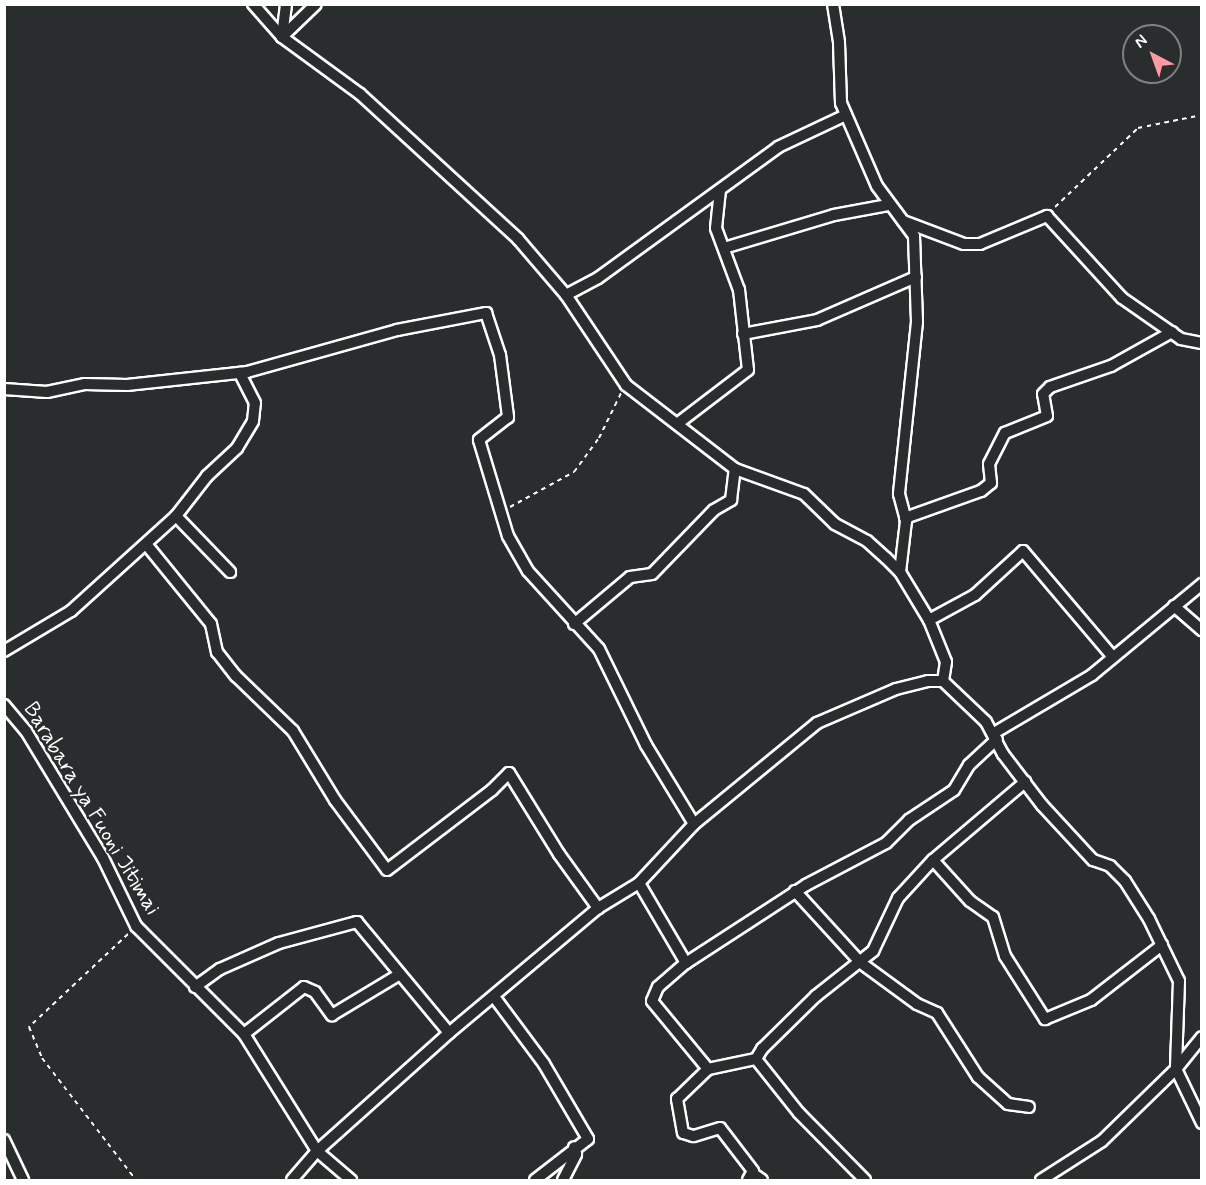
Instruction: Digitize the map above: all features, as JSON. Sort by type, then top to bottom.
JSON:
[{"type":"street","points":[[253,4],[282,37],[360,94],[518,239],[566,295],[626,385],[735,469],[804,494],[836,524],[867,541],[900,572],[929,620],[946,662],[943,681]]},
{"type":"street","points":[[282,37],[286,4]]},
{"type":"street","points":[[282,37],[316,4]]},
{"type":"street","points":[[833,4],[839,43],[842,103],[846,115],[888,205],[914,236],[917,322],[899,494],[905,518],[900,572]]},
{"type":"street","points":[[566,295],[598,278],[778,147],[846,115]]},
{"type":"street","points":[[677,424],[748,370],[739,290],[716,228],[720,191]]},
{"type":"street","points":[[724,248],[834,215],[888,205]]},
{"type":"street","points":[[903,221],[964,244],[980,244],[1047,216],[1122,298],[1172,332],[1202,344]]},
{"type":"street","points":[[743,334],[817,320],[916,277]]},
{"type":"street","points":[[4,389],[46,392],[85,384],[127,386],[240,373],[397,330],[486,313],[500,355],[508,417],[479,440],[508,536],[528,571],[599,649],[646,745],[694,824]]},
{"type":"street","points":[[905,518],[981,491],[991,483],[989,464],[1005,433],[1047,416],[1043,394],[1050,387],[1111,366],[1172,332]]},
{"type":"street","points":[[4,651],[71,611],[176,516],[207,476],[237,448],[252,422],[255,403],[240,373]]},
{"type":"street","points":[[574,624],[630,577],[652,574],[714,510],[731,500],[735,469]]},
{"type":"street","points":[[176,516],[230,572]]},
{"type":"street","points":[[147,544],[211,624],[217,652],[236,676],[293,731],[335,800],[387,870],[492,790],[508,773],[559,854],[598,908]]},
{"type":"street","points":[[929,620],[975,595],[1023,551],[1073,606],[1112,656]]},
{"type":"street","points":[[708,1069],[652,1001],[658,987],[686,963],[795,891],[840,864],[863,858],[886,843],[909,820],[954,789],[969,765],[995,736],[1092,675],[1112,656],[1202,584]]},
{"type":"street","points":[[1174,606],[1202,630]]},
{"type":"street","points":[[292,1180],[316,1151],[449,1033],[495,998],[598,908],[639,883],[694,824],[817,723],[896,689],[928,681],[943,681],[995,736],[1024,782],[1093,860],[1110,866],[1125,881],[1162,945],[1179,981],[1176,1069],[1202,1123]]},
{"type":"street","name":"Barabara ya Fuoni Jitimai","points":[[4,705],[26,731],[103,858],[136,926],[244,1034],[316,1151],[351,1180]]},
{"type":"street","points":[[762,1180],[750,1177],[720,1128],[693,1136],[683,1133],[677,1099],[708,1069],[756,1059],[762,1049],[816,996],[861,963],[884,936],[898,898],[933,860],[1024,782]]},
{"type":"street","points":[[933,860],[970,901],[993,917],[1005,956],[1045,1019],[1091,1000],[1162,945]]},
{"type":"street","points":[[639,883],[686,963]]},
{"type":"street","points":[[795,891],[861,963],[916,1004],[937,1013],[978,1077],[1008,1104],[1029,1107]]},
{"type":"street","points":[[195,987],[220,969],[279,944],[357,922],[449,1033]]},
{"type":"street","points":[[244,1034],[304,987],[315,993],[332,1015],[400,974]]},
{"type":"street","points":[[495,998],[544,1064],[588,1138],[535,1180]]},
{"type":"street","points":[[1041,1180],[1102,1141],[1176,1069],[1202,1037]]},
{"type":"street","points":[[756,1059],[799,1113],[865,1180]]},
{"type":"street","points":[[6,1144],[23,1180]]},
{"type":"street","points":[[563,1180],[576,1154],[574,1147]]},
{"type":"path","points":[[1047,216],[1138,128],[1202,115]]},
{"type":"path","points":[[503,517],[511,505],[574,472],[599,438],[626,385]]},
{"type":"path","points":[[136,926],[29,1027],[42,1058],[136,1180]]}]
